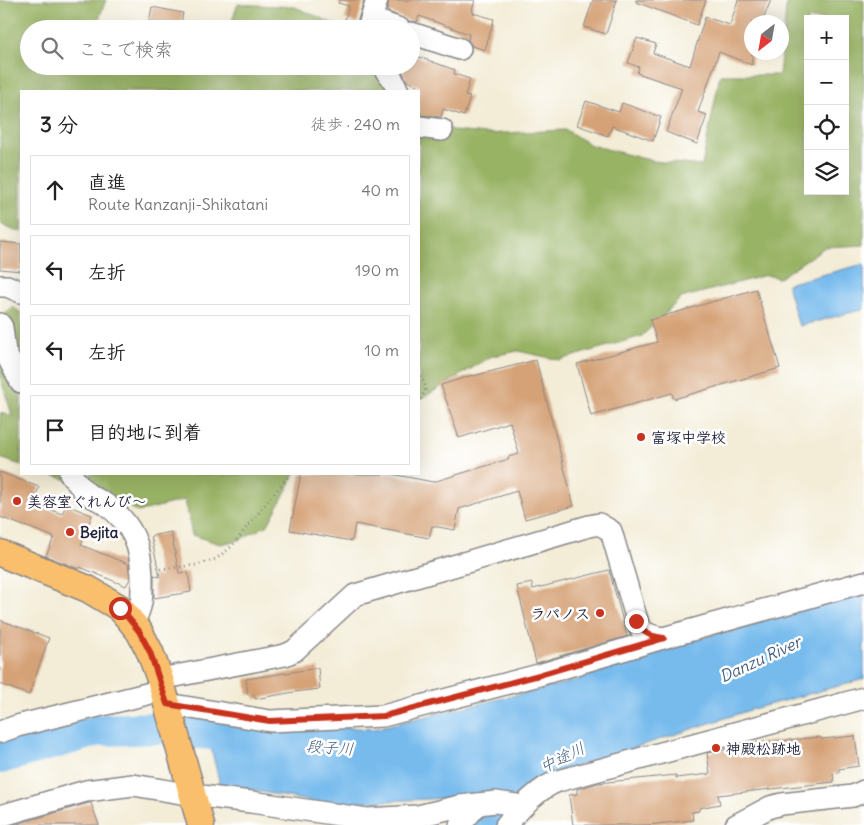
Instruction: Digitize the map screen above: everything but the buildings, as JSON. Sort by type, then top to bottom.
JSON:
[{"type":"main road","points":[[0,553],[88,590],[120,608],[139,631],[150,652],[163,691],[201,825]]},
{"type":"street","points":[[420,35],[460,49]]},
{"type":"street","points":[[390,75],[398,90]]},
{"type":"street","points":[[420,126],[442,130]]},
{"type":"street","points":[[0,286],[7,286],[20,292]]},
{"type":"street","points":[[0,324],[6,352],[20,380]]},
{"type":"street","points":[[71,475],[86,493],[108,506],[129,527],[137,543],[142,571],[141,607],[133,624]]},
{"type":"street","points":[[0,732],[17,726],[163,691],[285,655],[294,651],[355,595],[599,524],[611,531],[639,627],[652,636],[664,638]]},
{"type":"street","points":[[163,691],[270,721],[384,716],[539,675],[864,582]]},
{"type":"street","points":[[506,825],[542,789],[558,781],[864,698]]},
{"type":"street","points":[[0,816],[86,791],[133,785],[367,819],[418,816],[460,806],[487,803],[523,806]]},
{"type":"street","points":[[736,825],[782,804],[853,796],[864,791]]},
{"type":"street","points":[[460,825],[487,803]]},
{"type":"path","points":[[420,373],[426,388],[420,401]]},
{"type":"path","points":[[142,571],[197,565],[216,559],[230,547],[289,475]]},
{"type":"green space","points":[[0,0],[106,0],[98,20],[20,20],[20,75],[396,75],[405,90],[20,90],[20,232],[0,224]]},
{"type":"green space","points":[[787,0],[863,0],[864,245],[825,247],[779,278],[766,275],[681,298],[642,336],[560,360],[518,351],[492,356],[420,399],[420,110],[454,131],[486,134],[566,130],[591,145],[653,161],[702,166],[720,75],[779,75],[781,60],[789,60],[789,15],[785,15]]},
{"type":"green space","points":[[238,4],[295,7],[325,20],[232,20]]},
{"type":"green space","points":[[13,307],[20,312],[20,465],[0,458],[0,413],[12,415],[0,376],[0,317]]},
{"type":"green space","points":[[52,475],[294,475],[268,525],[239,540],[220,544],[192,535],[185,500],[138,512],[93,488]]},
{"type":"water","points":[[864,264],[864,309],[799,326],[787,284]]},
{"type":"water","name":"Danzu River","points":[[864,592],[864,679],[753,709],[563,771],[469,797],[324,804],[220,784],[204,720],[373,729],[571,682],[721,632]]},
{"type":"waterway","name":"段子川","points":[[0,758],[100,730],[161,728],[252,739]]},
{"type":"waterway","name":"中途川","points":[[478,825],[519,778],[551,763]]},
{"type":"place","name":"富塚中学校","points":[[641,437]]},
{"type":"place","name":"美容室ぐれんび～","points":[[17,501]]},
{"type":"place","name":"Bejita","points":[[70,532]]},
{"type":"place","name":"ラパノス","points":[[600,613]]},
{"type":"place","name":"神殿松跡地","points":[[716,748]]},
{"type":"route","points":[[120,608],[139,631],[150,652],[167,704],[270,721],[384,716],[539,675],[664,638],[652,636],[644,632],[636,621]]}]
